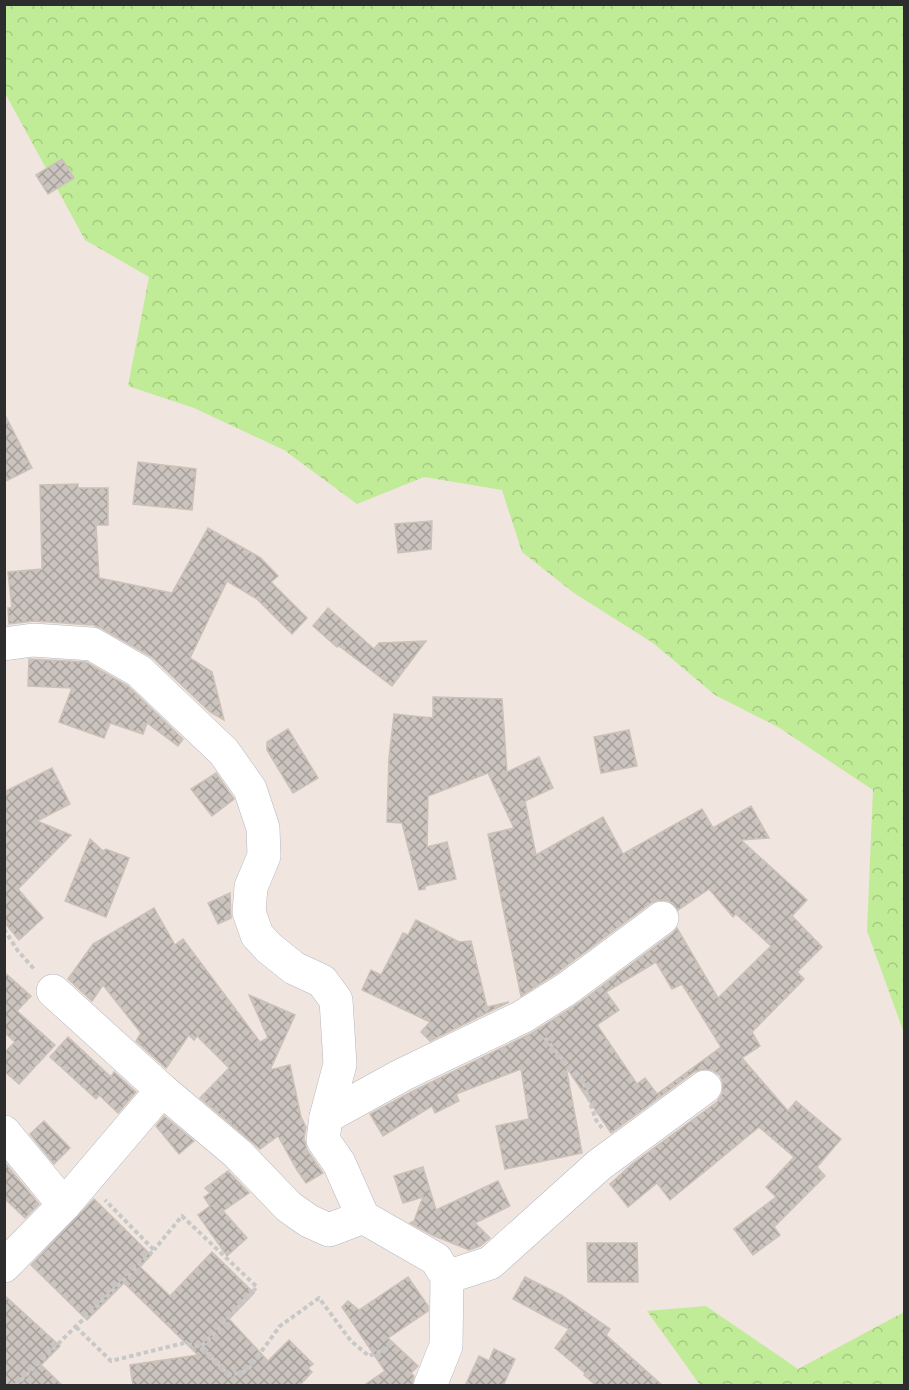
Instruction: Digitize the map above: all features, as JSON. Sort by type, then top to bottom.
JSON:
[{"type":"street","points":[[4,644],[33,640],[92,644],[139,671],[224,752],[250,789],[263,828],[264,856],[251,887],[249,912],[257,935],[294,968],[322,981],[336,1000],[340,1064],[326,1117],[323,1140],[339,1163],[363,1217],[436,1259],[447,1277],[446,1346],[430,1386]]},
{"type":"street","points":[[326,1117],[402,1075],[522,1017],[568,988],[662,918]]},
{"type":"street","points":[[53,992],[162,1090],[238,1154],[289,1207],[309,1221],[329,1230],[363,1217]]},
{"type":"street","points":[[447,1277],[490,1263],[599,1164],[705,1087]]},
{"type":"street","points":[[4,1266],[64,1205],[162,1090]]},
{"type":"street","points":[[4,1132],[64,1205]]},
{"type":"path","points":[[4,929],[18,951],[53,992]]},
{"type":"path","points":[[522,1017],[524,1019],[531,1016],[549,1045],[580,1076],[596,1120],[618,1150]]},
{"type":"path","points":[[85,1180],[154,1250]]},
{"type":"path","points":[[15,1386],[154,1250],[182,1216],[257,1287],[201,1347]]},
{"type":"path","points":[[76,1327],[111,1360],[184,1343],[201,1347],[229,1375],[247,1371],[280,1326],[319,1298],[351,1341],[369,1356],[390,1347]]},
{"type":"green space","points":[[4,5],[904,5],[904,1033],[867,931],[873,790],[778,727],[715,695],[653,643],[574,593],[522,552],[502,490],[424,477],[357,504],[284,450],[194,408],[128,386],[149,277],[85,240],[5,93]]},
{"type":"green space","points":[[706,1306],[798,1369],[904,1312],[904,1385],[700,1385],[647,1311]]},
{"type":"building","points":[[62,159],[74,178],[48,194],[36,175]]},
{"type":"building","points":[[4,413],[32,468],[4,482]]},
{"type":"building","points":[[138,462],[196,469],[192,510],[133,504]]},
{"type":"building","points":[[78,484],[78,488],[108,488],[108,525],[96,525],[99,578],[172,593],[208,528],[261,558],[278,576],[271,582],[307,618],[292,634],[257,599],[227,581],[190,658],[212,672],[224,720],[210,712],[152,657],[101,628],[93,625],[34,621],[9,624],[8,608],[12,608],[8,572],[42,569],[40,485]]},
{"type":"building","points":[[432,521],[431,549],[398,553],[395,524]]},
{"type":"building","points":[[328,608],[374,649],[379,643],[426,641],[392,686],[339,646],[337,647],[313,626]]},
{"type":"building","points":[[29,659],[86,662],[128,686],[183,739],[178,746],[147,723],[143,734],[110,723],[104,738],[59,722],[72,688],[28,686]]},
{"type":"building","points":[[433,697],[502,699],[507,772],[539,757],[553,788],[525,801],[536,855],[603,817],[623,854],[702,809],[713,828],[751,806],[769,838],[741,840],[807,900],[792,916],[822,947],[797,972],[804,979],[752,1032],[760,1046],[742,1058],[788,1111],[796,1101],[841,1139],[817,1167],[825,1176],[774,1227],[780,1235],[753,1255],[734,1229],[776,1197],[766,1187],[794,1157],[759,1127],[670,1200],[657,1183],[628,1207],[610,1184],[632,1164],[717,1102],[722,1094],[723,1084],[720,1075],[712,1070],[702,1069],[694,1072],[611,1133],[566,1067],[582,1153],[505,1169],[496,1126],[529,1119],[521,1069],[456,1094],[459,1101],[435,1113],[432,1106],[383,1136],[370,1114],[532,1033],[579,1003],[677,928],[718,998],[771,946],[736,914],[733,917],[709,889],[678,910],[669,901],[659,900],[651,903],[557,973],[521,996],[488,834],[514,828],[488,773],[428,796],[427,847],[447,842],[456,879],[425,886],[425,889],[419,890],[402,823],[387,822],[389,758],[394,714],[433,718]],"holes":[[[656,962],[672,989],[682,984],[721,1047],[657,1094],[645,1078],[637,1084],[597,1025],[619,1010],[606,992]]]},
{"type":"building","points":[[288,729],[318,778],[293,793],[267,750],[267,742]]},
{"type":"building","points":[[629,730],[637,766],[601,773],[594,737]]},
{"type":"building","points":[[52,768],[70,804],[37,821],[71,835],[18,889],[43,918],[19,940],[4,922],[4,792]]},
{"type":"building","points":[[216,773],[234,799],[212,816],[191,789]]},
{"type":"building","points":[[90,839],[103,851],[106,849],[129,858],[106,917],[65,901]]},
{"type":"building","points":[[230,893],[231,918],[218,924],[208,903]]},
{"type":"building","points":[[154,908],[175,945],[183,939],[260,1042],[268,1038],[249,995],[295,1015],[270,1070],[290,1065],[301,1117],[306,1127],[304,1138],[307,1150],[323,1173],[306,1183],[278,1136],[260,1149],[200,1098],[229,1068],[197,1036],[194,1040],[189,1035],[166,1068],[136,1041],[141,1033],[103,985],[92,1001],[68,979],[93,944]]},
{"type":"building","points":[[416,920],[459,942],[471,941],[487,1007],[509,1002],[430,1041],[421,1032],[430,1022],[362,990],[371,970],[381,975],[403,933],[408,935]]},
{"type":"building","points":[[4,972],[31,996],[17,1011],[55,1045],[19,1084],[4,1071],[4,1053],[15,1042],[4,1032]]},
{"type":"building","points":[[68,1037],[111,1077],[114,1072],[136,1092],[118,1113],[99,1095],[96,1099],[50,1057]]},
{"type":"building","points":[[164,1116],[194,1141],[179,1154],[156,1126]]},
{"type":"building","points":[[44,1121],[70,1148],[54,1164],[30,1134]]},
{"type":"building","points":[[4,1162],[39,1204],[25,1218],[4,1198]]},
{"type":"building","points":[[423,1167],[436,1210],[498,1181],[510,1206],[475,1223],[490,1238],[480,1246],[469,1250],[410,1223],[414,1221],[423,1197],[403,1203],[394,1176]]},
{"type":"building","points":[[228,1171],[249,1193],[223,1211],[247,1238],[227,1256],[198,1215],[210,1206],[204,1197],[210,1193],[205,1188]]},
{"type":"building","points":[[94,1199],[151,1255],[140,1267],[170,1296],[212,1252],[254,1293],[229,1319],[268,1361],[289,1340],[313,1364],[308,1368],[312,1372],[299,1386],[133,1386],[130,1365],[198,1355],[124,1283],[87,1320],[31,1265]]},
{"type":"building","points":[[587,1243],[637,1243],[638,1282],[588,1282]]},
{"type":"building","points":[[408,1277],[428,1306],[428,1311],[388,1338],[418,1366],[411,1373],[414,1376],[412,1386],[363,1386],[385,1371],[342,1307],[348,1301],[359,1310]]},
{"type":"building","points":[[525,1277],[561,1295],[610,1329],[606,1335],[663,1386],[597,1386],[555,1348],[569,1329],[513,1299]]},
{"type":"building","points":[[4,1295],[60,1346],[41,1365],[63,1386],[4,1386]]},
{"type":"building","points":[[494,1349],[515,1359],[503,1386],[465,1386],[479,1356],[489,1361]]}]
